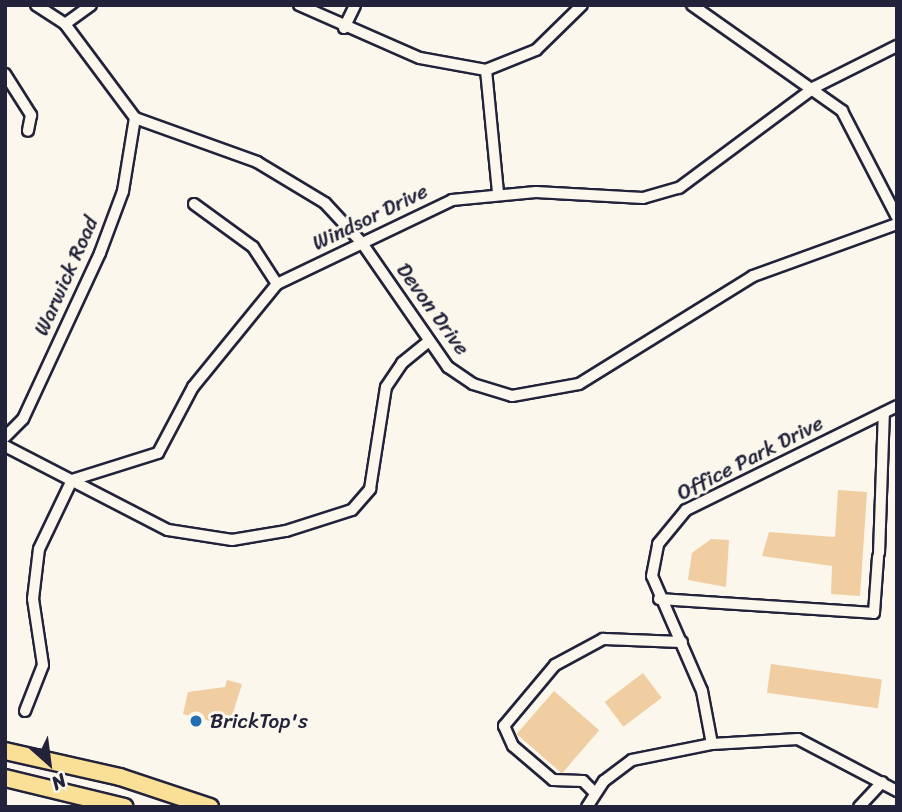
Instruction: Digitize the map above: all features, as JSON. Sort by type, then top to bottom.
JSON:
[{"type":"highway","points":[[5,751],[120,777],[210,807]]},
{"type":"highway","points":[[5,778],[125,807]]},
{"type":"street","points":[[36,5],[65,24],[135,118]]},
{"type":"street","points":[[65,24],[91,5]]},
{"type":"street","points":[[299,5],[344,28],[420,58],[485,70],[536,50],[582,5]]},
{"type":"street","points":[[344,28],[355,5]]},
{"type":"street","points":[[692,5],[815,87],[842,111],[897,217]]},
{"type":"street","name":"Windsor Drive","points":[[72,480],[158,453],[192,387],[277,284],[452,200],[498,193],[594,199],[679,188],[815,87],[897,46]]},
{"type":"street","points":[[485,70],[498,193]]},
{"type":"street","points":[[5,74],[31,115],[27,131]]},
{"type":"street","name":"Devon Drive","points":[[135,118],[257,162],[299,184],[362,243],[429,341],[473,384],[512,396],[541,396],[633,355],[753,276],[897,224]]},
{"type":"street","name":"Warwick Road","points":[[5,437],[23,419],[100,253],[122,191],[135,118]]},
{"type":"street","points":[[194,204],[253,247],[277,284]]},
{"type":"street","points":[[5,446],[169,530],[232,540],[286,531],[352,510],[370,489],[377,467],[378,414],[386,387],[402,363],[429,341]]},
{"type":"street","name":"Office Park Drive","points":[[712,744],[702,691],[682,642],[659,599],[652,576],[669,523],[897,406]]},
{"type":"street","points":[[659,599],[874,613],[884,412]]},
{"type":"street","points":[[25,711],[43,665],[33,599],[39,549],[72,480]]},
{"type":"street","points":[[595,793],[583,781],[553,780],[513,746],[504,726],[555,664],[603,639],[682,642]]},
{"type":"street","points":[[587,807],[595,793],[632,760],[712,744],[798,739],[897,790]]},
{"type":"street","points":[[859,807],[882,782]]},
{"type":"building","points":[[838,490],[867,492],[860,596],[831,594],[832,566],[762,556],[769,532],[835,537]]},
{"type":"building","points":[[711,539],[729,540],[726,587],[688,580],[692,553]]},
{"type":"building","points":[[771,664],[882,680],[878,708],[767,693]]},
{"type":"building","points":[[643,673],[662,698],[623,727],[605,702]]},
{"type":"building","points":[[227,680],[242,684],[229,726],[183,714],[188,692],[225,687]]},
{"type":"building","points":[[554,691],[599,730],[562,773],[517,734]]},
{"type":"place","name":"BrickTop's","points":[[196,721]]}]
